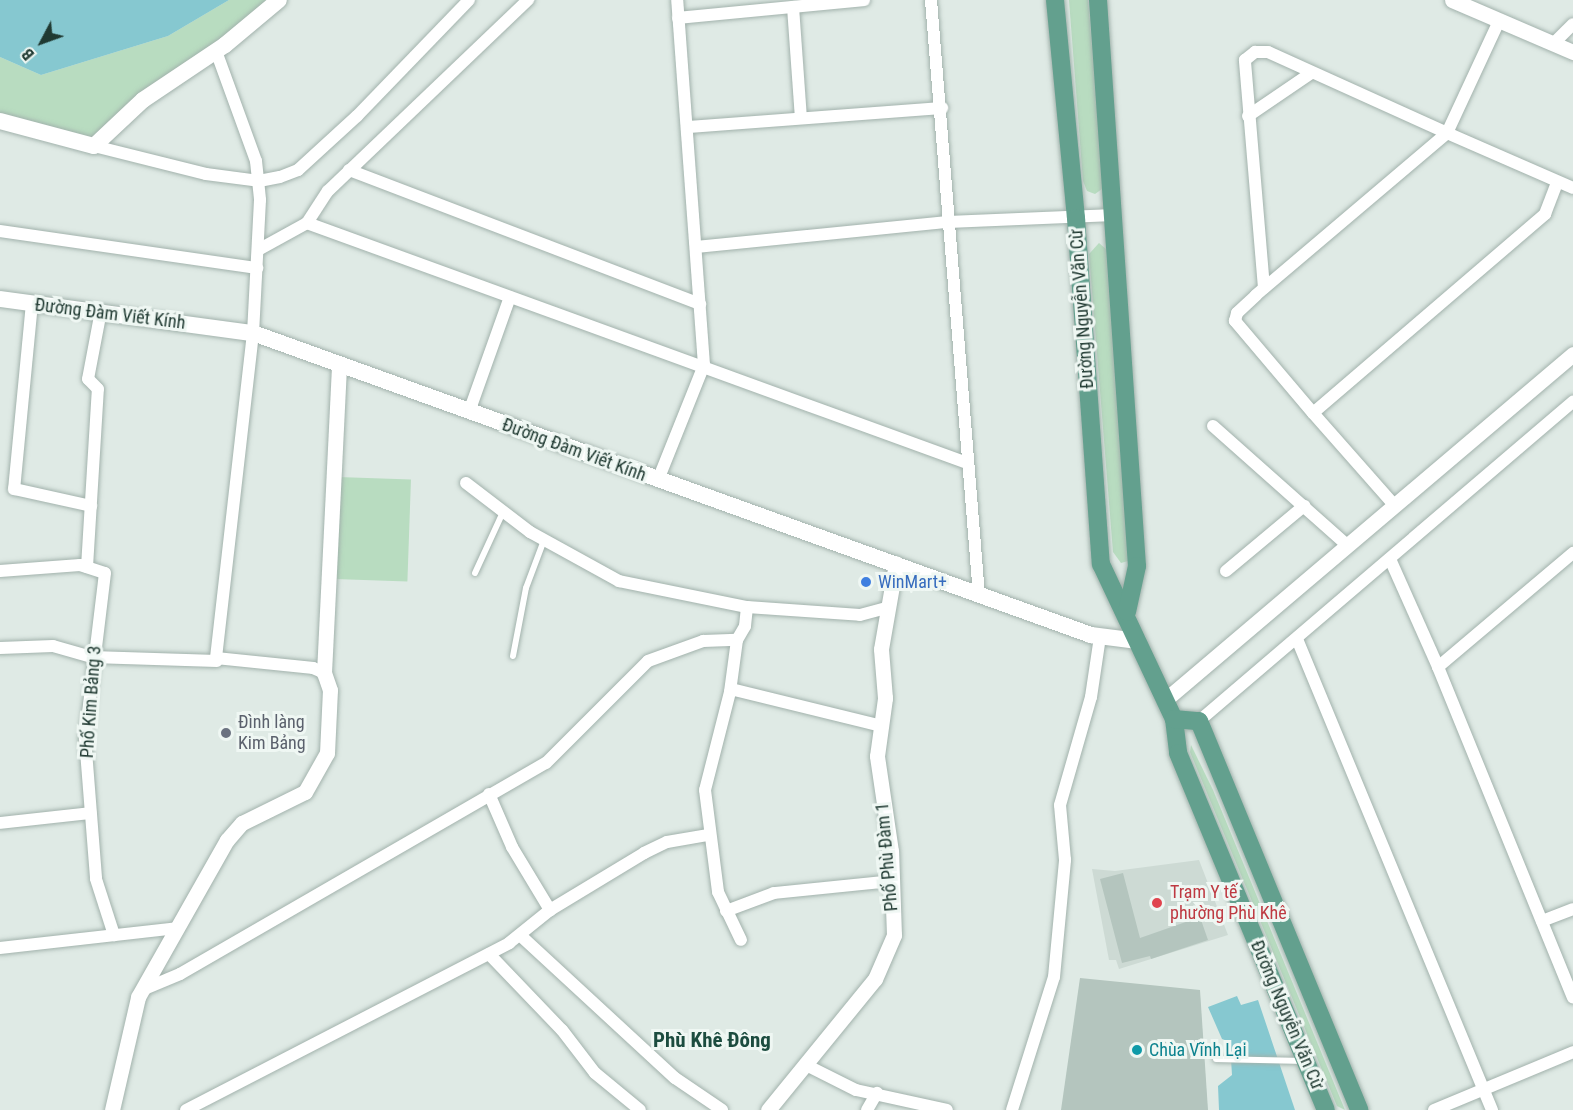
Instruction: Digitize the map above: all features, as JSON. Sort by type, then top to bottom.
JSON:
[{"type":"main road","points":[[0,121],[94,146],[143,100],[216,51],[279,0]]},
{"type":"main road","name":"Đường Nguyễn Văn Cừ","points":[[1055,0],[1076,218],[1101,564],[1127,612],[1174,719],[1178,753],[1326,1110]]},
{"type":"main road","points":[[1098,0],[1137,566],[1127,612]]},
{"type":"main road","name":"Đường Đàm Viết Kính","points":[[0,299],[253,333],[339,366],[896,563],[979,595],[1100,637],[1138,641]]},
{"type":"main road","points":[[1174,719],[1198,722]]},
{"type":"main road","name":"Đường Nguyễn Văn Cừ","points":[[1198,722],[1359,1110]]},
{"type":"street","points":[[94,146],[206,174],[260,181],[298,170],[469,0]]},
{"type":"street","points":[[258,250],[307,223],[328,191],[528,0]]},
{"type":"street","points":[[658,480],[704,365],[677,0]]},
{"type":"street","points":[[678,18],[864,0]]},
{"type":"street","points":[[931,0],[942,108],[948,222],[979,595]]},
{"type":"street","points":[[1452,0],[1573,52]]},
{"type":"street","points":[[793,7],[801,118]]},
{"type":"street","points":[[1395,506],[1235,321],[1237,313],[1264,288],[1447,133],[1499,21]]},
{"type":"street","points":[[1553,44],[1573,24]]},
{"type":"street","points":[[216,51],[260,181],[253,333],[217,661]]},
{"type":"street","points":[[1264,288],[1243,66],[1249,56],[1268,52],[1573,189]]},
{"type":"street","points":[[1248,116],[1311,73]]},
{"type":"street","points":[[688,127],[942,108]]},
{"type":"street","points":[[349,170],[700,304]]},
{"type":"street","points":[[1313,413],[1545,214],[1557,182]]},
{"type":"street","points":[[696,247],[948,222],[1114,215]]},
{"type":"street","points":[[307,223],[704,365],[967,463]]},
{"type":"street","points":[[0,231],[257,268]]},
{"type":"street","points":[[469,412],[510,297]]},
{"type":"street","points":[[32,303],[14,489],[91,506]]},
{"type":"street","points":[[0,571],[87,567],[98,389],[88,379],[101,311]]},
{"type":"street","points":[[1165,700],[1573,354]]},
{"type":"street","points":[[112,1110],[142,990],[233,832],[248,819],[296,799],[321,767],[331,729],[330,690],[324,673],[339,366]]},
{"type":"street","points":[[1198,722],[1573,402]]},
{"type":"street","points":[[1213,426],[1348,546]]},
{"type":"street","points":[[466,483],[545,540],[619,581],[747,607],[860,615],[887,609]]},
{"type":"street","points":[[1226,571],[1305,506]]},
{"type":"street","points":[[1438,668],[1573,553]]},
{"type":"street","points":[[1390,559],[1438,668],[1573,997]]},
{"type":"street","name":"Phố Phù Đàm 1","points":[[768,1110],[875,979],[894,935],[892,880],[878,756],[885,698],[881,649],[896,563]]},
{"type":"street","name":"Phố Kim Bảng 3","points":[[87,567],[105,573],[92,657],[85,738],[96,879],[114,935]]},
{"type":"street","points":[[741,940],[718,892],[708,835],[705,790],[730,689],[736,640],[745,626],[747,607]]},
{"type":"street","points":[[1012,1110],[1054,977],[1065,860],[1060,805],[1091,697],[1100,637]]},
{"type":"street","points":[[1297,639],[1492,1110]]},
{"type":"street","points":[[142,990],[180,974],[546,763],[648,661],[704,641],[736,640]]},
{"type":"street","points":[[0,648],[54,646],[92,657],[217,661],[313,668],[324,673]]},
{"type":"street","points":[[730,689],[882,726]]},
{"type":"street","points":[[489,794],[512,847],[550,910]]},
{"type":"street","points":[[0,823],[90,813]]},
{"type":"street","points":[[186,1110],[489,954],[521,936],[550,910],[644,853],[667,842],[708,835]]},
{"type":"street","points":[[726,911],[774,893],[892,880]]},
{"type":"street","points":[[1542,921],[1573,909]]},
{"type":"street","points":[[0,944],[177,928]]},
{"type":"street","points":[[521,936],[675,1078],[722,1110]]},
{"type":"street","points":[[489,954],[562,1030],[595,1074],[640,1110]]},
{"type":"street","points":[[1434,1110],[1573,1052]]},
{"type":"street","points":[[806,1065],[838,1084],[947,1110]]},
{"type":"street","points":[[867,1110],[877,1093]]},
{"type":"lane","points":[[475,573],[505,510]]},
{"type":"lane","points":[[513,656],[526,588],[545,540]]},
{"type":"lane","points":[[1216,1059],[1306,1061]]},
{"type":"shaded area","name":"Trạm Y tế phường Phù Khê","points":[[1199,860],[1228,935],[1119,969],[1116,960],[1109,960],[1092,869],[1115,871]]},
{"type":"green space","points":[[229,0],[279,0],[94,146],[0,119],[0,57],[41,75],[168,36]]},
{"type":"green space","points":[[1069,0],[1088,0],[1102,166],[1102,189],[1095,194],[1087,191],[1083,181]]},
{"type":"green space","points":[[1099,243],[1106,249],[1128,561],[1121,563],[1113,552],[1089,254]]},
{"type":"green space","points":[[338,477],[411,480],[407,581],[334,579]]},
{"type":"green space","points":[[1191,745],[1213,790],[1345,1110],[1337,1106],[1190,752]]},
{"type":"water","points":[[0,0],[229,0],[168,36],[41,75],[0,57]]},
{"type":"water","points":[[1237,996],[1241,1005],[1258,1000],[1295,1110],[1219,1110],[1218,1086],[1232,1075],[1230,1042],[1222,1039],[1208,1007]]},
{"type":"building","points":[[1123,873],[1140,938],[1200,917],[1208,940],[1151,959],[1150,956],[1122,963],[1100,879]]},
{"type":"building","name":"Chùa Vĩnh Lại","points":[[1080,978],[1200,990],[1208,1110],[1061,1110]]},
{"type":"place","name":"WinMart+","points":[[866,582]]},
{"type":"place","name":"Đình làng Kim Bảng","points":[[226,733]]},
{"type":"place","name":"Trạm Y tế phường Phù Khê","points":[[1157,903]]},
{"type":"place","name":"Chùa Vĩnh Lại","points":[[1137,1050]]},
{"type":"district","name":"Phù Khê Đông","points":[[712,1040]]}]
